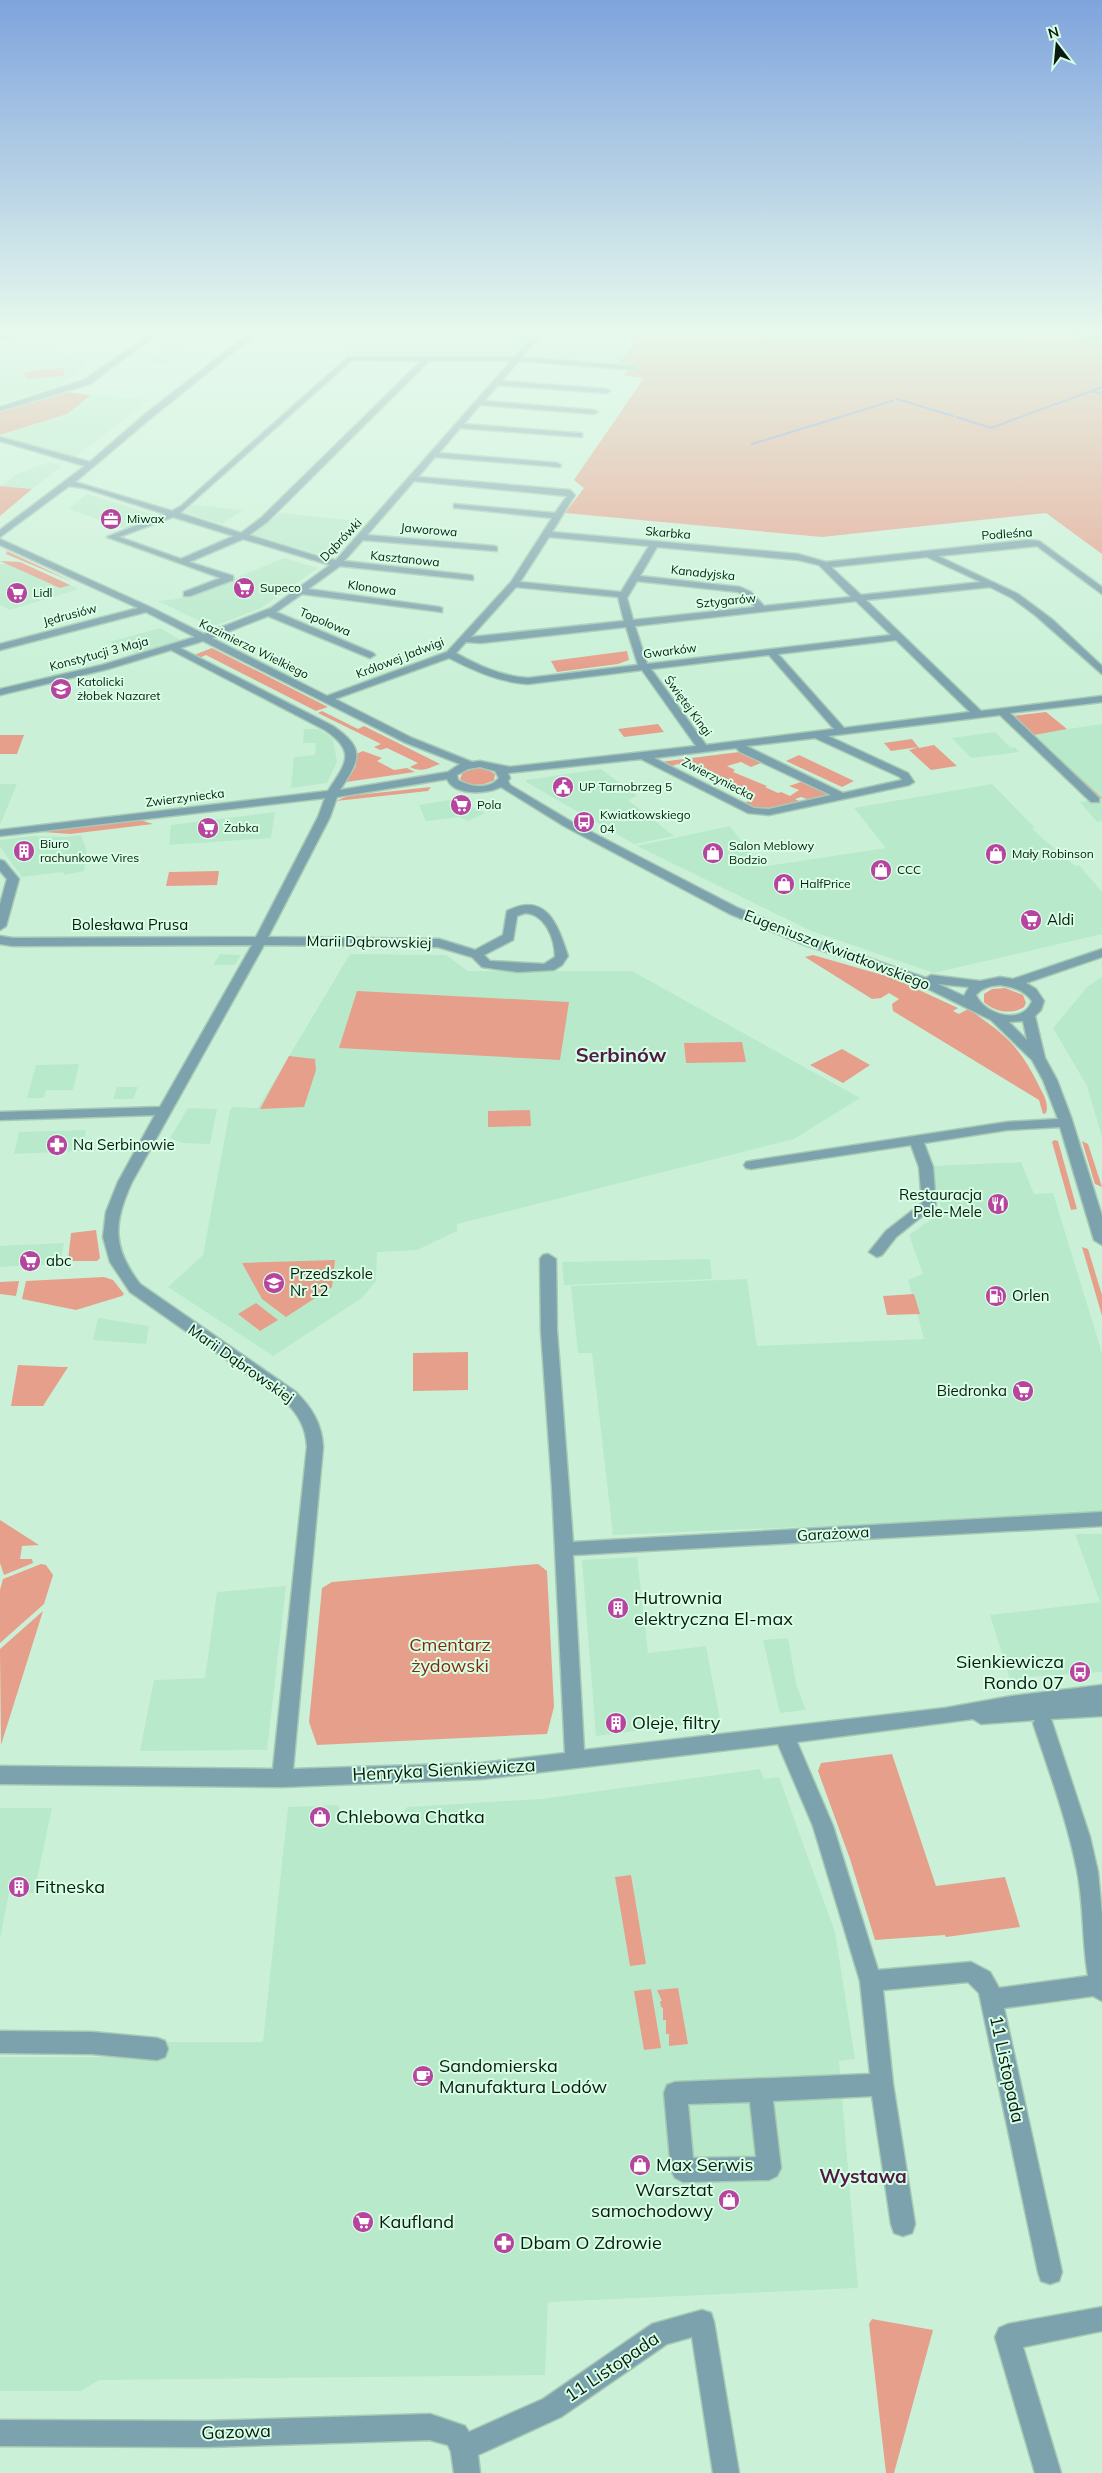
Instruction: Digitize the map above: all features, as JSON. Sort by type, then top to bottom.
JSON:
[{"type":"street","points":[[19,444],[88,464]]},
{"type":"street","points":[[1,533],[112,444]]},
{"type":"street","points":[[187,594],[230,578],[111,538],[184,508],[254,444]]},
{"type":"street","points":[[181,562],[242,536],[264,520],[341,444]]},
{"type":"street","name":"Dąbrówki","points":[[204,638],[270,612],[302,591],[337,564],[444,444]]},
{"type":"street","points":[[435,455],[557,465]]},
{"type":"street","points":[[1,533],[67,484],[88,464]]},
{"type":"street","name":"Królowej Jadwigi","points":[[327,699],[450,654],[514,584],[548,534],[571,495],[567,492],[413,479]]},
{"type":"street","name":"Kasztanowa","points":[[67,484],[85,486],[314,559],[337,564],[470,578]]},
{"type":"street","points":[[456,506],[558,516]]},
{"type":"street","name":"Kazimierza Wielkiego","points":[[1,533],[21,548],[408,740]]},
{"type":"street","name":"Skarbka","points":[[548,534],[786,556],[826,564]]},
{"type":"street","name":"Jaworowa","points":[[363,537],[494,549]]},
{"type":"street","name":"Kazimierza Wielkiego","points":[[0,542],[21,548]]},
{"type":"street","name":"Podleśna","points":[[826,564],[1028,543],[1039,544],[1102,591]]},
{"type":"street","points":[[514,584],[622,596],[654,544]]},
{"type":"street","name":"Kazimierza Wielkiego","points":[[0,548],[21,548]]},
{"type":"street","points":[[929,554],[959,571],[990,584],[1022,601],[1074,644],[1102,672]]},
{"type":"street","points":[[826,564],[978,714]]},
{"type":"street","name":"Kanadyjska","points":[[633,578],[734,588],[748,594],[762,610]]},
{"type":"street","name":"Sztygarów","points":[[465,639],[481,640],[990,584]]},
{"type":"street","name":"Klonowa","points":[[302,591],[439,610]]},
{"type":"street","name":"Świętej Kingi","points":[[622,596],[643,667],[703,748]]},
{"type":"street","name":"Jędrusiów","points":[[0,647],[147,609]]},
{"type":"street","name":"Topolowa","points":[[270,612],[370,655]]},
{"type":"street","name":"Gwarków","points":[[450,654],[487,673],[519,681],[898,637]]},
{"type":"street","name":"Konstytucji 3 Maja","points":[[0,692],[105,667],[204,638]]},
{"type":"street","name":"Marii Dąbrowskiej","points":[[172,647],[330,728],[346,740],[350,756],[350,766],[332,794],[319,829],[260,941],[113,1207],[109,1221],[109,1239],[118,1264],[135,1288],[155,1304],[290,1396],[302,1408],[312,1423],[315,1434],[282,1778]]},
{"type":"street","points":[[771,652],[841,731]]},
{"type":"street","name":"Zwierzyniecka","points":[[471,765],[510,770],[569,765],[1102,699]]},
{"type":"street","points":[[1002,711],[1095,800]]},
{"type":"street","name":"Zwierzyniecka","points":[[643,756],[752,812],[769,812],[909,782],[904,774],[816,734]]},
{"type":"street","points":[[408,740],[471,765]]},
{"type":"street","points":[[408,740],[455,777],[471,765]]},
{"type":"street","points":[[738,744],[744,750],[843,797]]},
{"type":"street","name":"Zwierzyniecka","points":[[0,833],[373,789],[435,784],[455,777],[477,789],[487,788],[504,780],[569,765]]},
{"type":"street","name":"Eugeniusza Kwiatkowskiego","points":[[498,768],[504,772],[506,787],[568,824],[712,901],[809,942],[907,974],[973,1005],[986,1014],[996,1017]]},
{"type":"street","name":"Eugeniusza Kwiatkowskiego","points":[[487,788],[568,824]]},
{"type":"street","points":[[0,863],[13,879],[0,926]]},
{"type":"street","name":"Marii Dąbrowskiej","points":[[260,941],[439,943],[476,954],[486,964],[505,967],[549,967],[558,963],[562,956],[549,919],[541,913],[528,909],[519,910],[511,914],[509,937],[476,954]]},
{"type":"street","name":"Bolesława Prusa","points":[[0,940],[14,942],[260,941]]},
{"type":"street","points":[[1015,983],[1102,953]]},
{"type":"street","points":[[1036,996],[1072,964]]},
{"type":"street","points":[[907,974],[950,983],[979,984],[1000,981],[1015,983],[1028,989],[1036,996],[1038,1006],[1028,1016],[1016,1018],[996,1017]]},
{"type":"street","points":[[973,1005],[970,994],[979,984]]},
{"type":"street","points":[[1028,1016],[1038,1058],[1050,1080],[1066,1123],[1102,1240]]},
{"type":"street","points":[[996,1017],[1038,1058]]},
{"type":"street","points":[[0,1116],[166,1111]]},
{"type":"street","points":[[751,1165],[1007,1126],[1066,1123]]},
{"type":"street","points":[[877,1252],[891,1234],[929,1205],[926,1168],[916,1140]]},
{"type":"street","points":[[548,1258],[549,1331],[575,1761]]},
{"type":"street","name":"Garażowa","points":[[563,1549],[1102,1519]]},
{"type":"street","name":"Henryka Sienkiewicza","points":[[0,1775],[282,1778],[482,1772],[945,1716],[1012,1704],[1102,1693]]},
{"type":"street","name":"Henryka Sienkiewicza","points":[[945,1716],[999,1716],[1102,1708]]},
{"type":"street","points":[[992,2000],[1101,1988],[1095,1871],[1080,1837],[1043,1723]]},
{"type":"street","points":[[784,1734],[823,1826],[871,1981],[882,2084],[903,2224]]},
{"type":"street","name":"11 Listopada","points":[[871,1981],[971,1972],[982,1979],[989,1990],[1050,2272]]},
{"type":"street","points":[[0,2042],[92,2043],[157,2049]]},
{"type":"street","points":[[760,2091],[769,2168],[683,2170],[675,2093],[760,2091],[882,2084]]},
{"type":"street","points":[[1048,2473],[1008,2337],[1102,2319]]},
{"type":"street","name":"11 Listopada","points":[[466,2461],[552,2408],[661,2333],[702,2322],[726,2473]]},
{"type":"street","name":"Gazowa","points":[[0,2434],[112,2432],[206,2434],[430,2427],[456,2434],[466,2461]]},
{"type":"shaded area","points":[[25,444],[92,444],[71,460]]},
{"type":"shaded area","points":[[49,462],[62,466],[32,489],[0,486],[17,474]]},
{"type":"shaded area","points":[[87,494],[157,516],[125,529],[69,509]]},
{"type":"shaded area","points":[[192,505],[243,510],[222,524],[185,512]]},
{"type":"shaded area","points":[[280,513],[357,521],[325,552],[315,553],[254,535]]},
{"type":"shaded area","points":[[284,558],[318,568],[261,608],[212,627],[158,601],[177,599],[204,591]]},
{"type":"shaded area","points":[[20,562],[79,589],[10,610],[0,605],[0,564]]},
{"type":"shaded area","points":[[160,628],[182,641],[139,654],[109,642]]},
{"type":"shaded area","points":[[1102,724],[1102,821],[1097,822],[1080,802],[1101,799],[1034,734]]},
{"type":"shaded area","points":[[304,729],[319,729],[333,739],[337,762],[327,783],[291,788],[294,757],[315,755],[316,743],[303,743]]},
{"type":"shaded area","points":[[995,732],[1011,748],[1015,747],[1019,752],[971,758],[952,738]]},
{"type":"shaded area","points":[[601,769],[637,796],[628,800],[674,836],[634,844],[526,782],[526,780]]},
{"type":"shaded area","points":[[0,784],[17,784],[0,825]]},
{"type":"shaded area","points":[[992,784],[1035,828],[1032,829],[1075,866],[1079,865],[1102,892],[1102,934],[934,973],[811,931],[637,846],[730,826],[761,867],[886,848],[854,808]]},
{"type":"shaded area","points":[[456,799],[485,813],[468,821],[459,817],[426,821],[419,805]]},
{"type":"shaded area","points":[[275,812],[271,838],[169,845],[171,825]]},
{"type":"shaded area","points":[[81,835],[87,851],[84,871],[65,875],[63,872],[22,877],[0,847],[0,840],[32,836],[66,837]]},
{"type":"shaded area","points":[[220,954],[241,955],[235,965],[213,965]]},
{"type":"shaded area","points":[[350,954],[446,955],[468,971],[632,971],[860,1098],[794,1139],[457,1224],[457,1231],[417,1250],[377,1252],[376,1281],[362,1298],[273,1356],[168,1287],[203,1255],[230,1110],[233,1107],[258,1108]]},
{"type":"shaded area","points":[[1102,977],[1102,1137],[1087,1086],[1053,1028],[1087,987]]},
{"type":"shaded area","points":[[79,1064],[73,1090],[46,1090],[44,1098],[27,1098],[36,1065]]},
{"type":"shaded area","points":[[117,1087],[138,1087],[133,1099],[113,1099]]},
{"type":"shaded area","points":[[188,1108],[217,1109],[210,1144],[183,1143],[170,1138]]},
{"type":"shaded area","points":[[86,1130],[82,1151],[14,1154],[19,1132]]},
{"type":"shaded area","points":[[1021,1162],[1034,1194],[1053,1193],[1102,1353],[1102,1511],[1013,1518],[613,1535],[592,1353],[578,1353],[571,1286],[747,1279],[757,1346],[924,1339],[908,1280],[923,1274],[909,1235],[942,1212],[931,1166]]},
{"type":"shaded area","points":[[64,1243],[60,1264],[0,1267],[0,1246]]},
{"type":"shaded area","points":[[710,1259],[712,1279],[564,1285],[562,1262]]},
{"type":"shaded area","points":[[98,1318],[149,1326],[146,1344],[93,1340]]},
{"type":"shaded area","points":[[1075,1534],[1102,1534],[1102,1672],[1029,1677],[1011,1682],[990,1615],[1100,1602]]},
{"type":"shaded area","points":[[637,1557],[648,1653],[706,1646],[720,1720],[596,1736],[582,1560]]},
{"type":"shaded area","points":[[286,1586],[267,1750],[140,1751],[154,1680],[205,1678],[217,1592]]},
{"type":"shaded area","points":[[788,1638],[796,1684],[806,1710],[780,1713],[763,1640]]},
{"type":"shaded area","points":[[760,1769],[764,1779],[779,1777],[835,1932],[855,2059],[839,2061],[858,2288],[548,2302],[545,2375],[99,2380],[81,2391],[0,2391],[0,2057],[148,2057],[150,2042],[263,2042],[288,1807],[338,1805],[342,1819],[398,1820],[407,1807],[541,1799]]},
{"type":"shaded area","points":[[0,1808],[52,1808],[34,1893],[9,1893],[0,1939]]},
{"type":"green space","points":[[598,444],[1102,444],[1102,554],[1046,513],[822,537],[565,513],[584,488],[574,480]]},
{"type":"green space","points":[[0,486],[32,489],[0,516]]},
{"type":"green space","points":[[7,551],[73,582],[6,554]]},
{"type":"green space","points":[[0,561],[20,562],[70,585],[60,588]]},
{"type":"green space","points":[[212,648],[328,707],[316,711],[206,655],[199,658],[194,655]]},
{"type":"green space","points":[[627,651],[629,660],[618,664],[557,672],[551,661]]},
{"type":"green space","points":[[322,711],[358,729],[364,726],[440,764],[422,770],[414,769],[410,767],[418,763],[387,748],[380,750],[374,747],[381,744],[318,713]]},
{"type":"green space","points":[[1046,712],[1067,729],[1034,735],[1102,798],[1099,799],[1012,716]]},
{"type":"green space","points":[[658,724],[664,732],[624,737],[618,729]]},
{"type":"green space","points":[[0,735],[24,735],[17,754],[0,754]]},
{"type":"green space","points":[[912,739],[918,747],[891,751],[884,743]]},
{"type":"green space","points":[[934,745],[957,766],[931,770],[909,750]]},
{"type":"green space","points":[[363,751],[382,758],[377,761],[394,770],[407,768],[415,772],[346,782],[356,766],[356,754]]},
{"type":"green space","points":[[739,752],[761,763],[751,767],[741,762],[727,766],[735,770],[733,772],[767,786],[765,787],[778,793],[781,792],[790,796],[799,790],[789,786],[804,781],[830,795],[813,801],[801,797],[795,799],[801,802],[767,810],[758,810],[743,804],[750,800],[678,764],[669,767],[660,762]]},
{"type":"green space","points":[[799,755],[854,781],[842,787],[786,761]]},
{"type":"green space","points":[[478,768],[495,774],[494,780],[486,784],[477,785],[460,779],[463,772]]},
{"type":"green space","points":[[431,787],[428,791],[336,801],[348,796]]},
{"type":"green space","points":[[140,820],[153,824],[70,834],[43,832]]},
{"type":"green space","points":[[219,871],[217,885],[166,886],[169,872]]},
{"type":"green space","points":[[813,955],[893,978],[958,1008],[953,1011],[959,1014],[968,1009],[1002,1034],[1026,1061],[1043,1094],[1046,1103],[1046,1113],[1043,1114],[1039,1100],[893,1011],[892,1004],[899,999],[889,993],[881,998],[872,999],[805,957]]},
{"type":"green space","points":[[1005,988],[1023,995],[1026,1003],[1024,1007],[1009,1012],[993,1008],[984,1002],[984,994],[992,989]]},
{"type":"green space","points":[[357,991],[569,1002],[560,1060],[339,1048]]},
{"type":"green space","points":[[742,1042],[746,1062],[686,1063],[684,1043]]},
{"type":"green space","points":[[842,1049],[870,1065],[843,1083],[810,1065]]},
{"type":"green space","points":[[289,1056],[315,1059],[316,1070],[304,1107],[260,1109]]},
{"type":"green space","points":[[530,1110],[531,1126],[488,1127],[488,1111]]},
{"type":"green space","points":[[1054,1140],[1058,1141],[1077,1209],[1071,1210],[1052,1142]]},
{"type":"green space","points":[[1082,1141],[1088,1144],[1102,1187],[1095,1184]]},
{"type":"green space","points":[[96,1230],[100,1258],[97,1261],[68,1261],[71,1233]]},
{"type":"green space","points":[[1082,1247],[1088,1249],[1102,1295],[1102,1316]]},
{"type":"green space","points":[[335,1260],[332,1287],[286,1317],[262,1299],[242,1263]]},
{"type":"green space","points":[[104,1277],[113,1280],[124,1294],[76,1310],[22,1299],[26,1281]]},
{"type":"green space","points":[[19,1281],[16,1296],[0,1294],[0,1282]]},
{"type":"green space","points":[[914,1294],[920,1314],[887,1315],[883,1296]]},
{"type":"green space","points":[[256,1303],[278,1320],[260,1331],[238,1314]]},
{"type":"green space","points":[[468,1352],[468,1390],[413,1391],[413,1353]]},
{"type":"green space","points":[[18,1365],[68,1367],[43,1406],[11,1406]]},
{"type":"green space","points":[[0,1520],[39,1545],[22,1546],[20,1559],[32,1559],[33,1563],[4,1575],[0,1563]]},
{"type":"green space","points":[[41,1564],[46,1565],[53,1575],[44,1604],[0,1643],[0,1590],[3,1579]]},
{"type":"green space","name":"Cmentarz żydowski","points":[[538,1564],[547,1571],[554,1707],[547,1734],[317,1745],[309,1722],[322,1588],[332,1582]]},
{"type":"green space","points":[[43,1611],[1,1745],[0,1649]]},
{"type":"green space","points":[[892,1754],[936,1886],[1005,1877],[1020,1927],[946,1937],[945,1935],[875,1940],[850,1859],[818,1771],[821,1763]]},
{"type":"green space","points":[[631,1875],[646,1964],[630,1966],[615,1877]]},
{"type":"green space","points":[[678,1988],[688,2044],[669,2046],[669,2034],[666,2034],[666,2020],[663,2020],[663,2008],[660,2001],[662,2001],[657,1990]]},
{"type":"green space","points":[[651,1989],[661,2048],[644,2050],[634,1991]]},
{"type":"green space","points":[[872,2319],[933,2330],[894,2473],[886,2473],[869,2324]]},
{"type":"place","name":"Miwax","points":[[111,519]]},
{"type":"place","name":"Supeco","points":[[244,588]]},
{"type":"place","name":"Lidl","points":[[17,593]]},
{"type":"place","name":"Katolicki żłobek Nazaret","points":[[61,689]]},
{"type":"place","name":"UP Tarnobrzeg 5","points":[[563,787]]},
{"type":"place","name":"Pola","points":[[461,805]]},
{"type":"place","name":"Kwiatkowskiego 04","points":[[584,822]]},
{"type":"place","name":"Żabka","points":[[208,828]]},
{"type":"place","name":"Biuro rachunkowe Vires","points":[[24,851]]},
{"type":"place","name":"Salon Meblowy Bodzio","points":[[713,853]]},
{"type":"place","name":"Mały Robinson","points":[[996,854]]},
{"type":"place","name":"CCC","points":[[881,870]]},
{"type":"place","name":"HalfPrice","points":[[784,884]]},
{"type":"place","name":"Aldi","points":[[1031,920]]},
{"type":"place","name":"Na Serbinowie","points":[[57,1145]]},
{"type":"place","name":"Restauracja Pele-Mele","points":[[998,1204]]},
{"type":"place","name":"abc","points":[[30,1261]]},
{"type":"place","name":"Przedszkole Nr 12","points":[[274,1283]]},
{"type":"place","name":"Orlen","points":[[996,1296]]},
{"type":"place","name":"Biedronka","points":[[1023,1391]]},
{"type":"place","name":"Hutrownia elektryczna El-max","points":[[618,1608]]},
{"type":"place","name":"Sienkiewicza Rondo 07","points":[[1080,1672]]},
{"type":"place","name":"Oleje, filtry","points":[[616,1723]]},
{"type":"place","name":"Chlebowa Chatka","points":[[320,1817]]},
{"type":"place","name":"Fitneska","points":[[19,1887]]},
{"type":"place","name":"Sandomierska Manufaktura Lodów","points":[[423,2076]]},
{"type":"place","name":"Max Serwis","points":[[640,2165]]},
{"type":"place","name":"Warsztat samochodowy","points":[[729,2200]]},
{"type":"place","name":"Kaufland","points":[[363,2222]]},
{"type":"place","name":"Dbam O Zdrowie","points":[[504,2243]]},
{"type":"district","name":"Serbinów","points":[[621,1055]]},
{"type":"district","name":"Wystawa","points":[[863,2176]]}]
